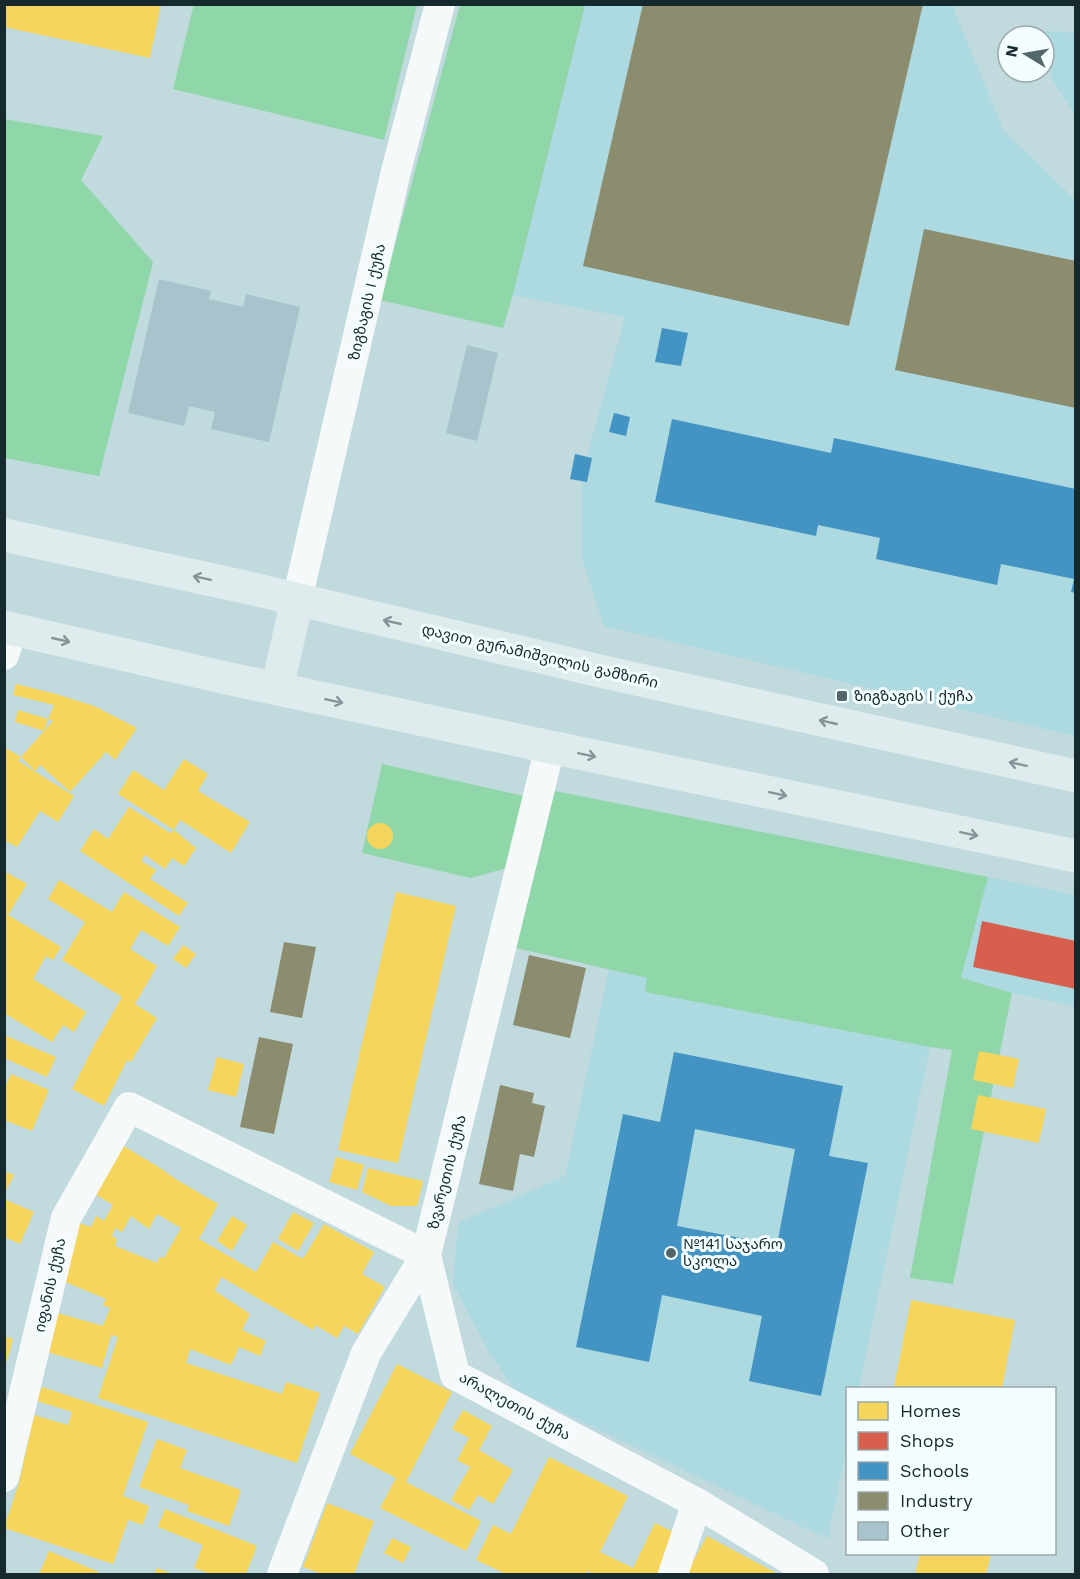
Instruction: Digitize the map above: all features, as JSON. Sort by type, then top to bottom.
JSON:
[{"type":"main road","name":"დავით გურამიშვილის გამზირი","points":[[4,535],[297,600],[604,672],[1076,776]]},
{"type":"main road","points":[[277,689],[297,600]]},
{"type":"main road","points":[[7,637],[277,689],[1076,856]]},
{"type":"street","name":"ზიგზაგის I ქუჩა","points":[[297,600],[396,171],[440,4]]},
{"type":"street","name":"ზვარეთის ქუჩა","points":[[282,1575],[366,1353],[426,1255],[550,747]]},
{"type":"street","name":"იფანის ქუჩა","points":[[4,1477],[66,1218],[129,1107],[426,1255]]},
{"type":"street","name":"არალეთის ქუჩა","points":[[426,1255],[455,1375],[697,1503],[814,1575]]},
{"type":"street","points":[[673,1575],[697,1503]]},
{"type":"shaded area","points":[[585,5],[952,5],[1004,131],[1075,199],[1075,736],[604,626],[582,559],[582,475],[625,317],[513,295]]},
{"type":"shaded area","points":[[1056,32],[1075,33],[1075,115],[1055,84]]},
{"type":"shaded area","points":[[988,877],[1075,895],[1075,1006],[1012,993],[961,978]]},
{"type":"shaded area","name":"№141 საჯარო სკოლა","points":[[609,969],[648,978],[646,992],[930,1047],[859,1387],[846,1387],[846,1450],[828,1539],[514,1389],[489,1352],[453,1284],[458,1223],[565,1176]]},
{"type":"green space","points":[[194,4],[417,5],[384,140],[173,89]]},
{"type":"green space","points":[[460,5],[585,5],[503,328],[380,300]]},
{"type":"green space","points":[[4,119],[103,136],[81,180],[153,262],[99,476],[5,458]]},
{"type":"green space","points":[[382,764],[528,797],[510,867],[471,878],[362,853]]},
{"type":"green space","points":[[555,791],[988,877],[961,978],[1012,993],[953,1284],[910,1278],[952,1050],[645,992],[647,978],[516,948]]},
{"type":"building: Homes","points":[[4,4],[161,4],[150,58],[4,27]]},
{"type":"building: Homes","points":[[16,684],[94,706],[137,728],[115,760],[106,752],[70,792],[40,765],[35,771],[21,757],[53,721],[48,719],[54,705],[13,695]]},
{"type":"building: Homes","points":[[18,710],[48,719],[44,731],[15,722]]},
{"type":"building: Homes","points":[[4,747],[21,757],[18,761],[74,796],[58,822],[40,811],[17,847],[4,840]]},
{"type":"building: Homes","points":[[184,759],[208,774],[198,791],[250,822],[231,853],[180,820],[174,830],[118,794],[133,770],[164,790]]},
{"type":"building: Homes","points":[[129,807],[170,833],[174,830],[196,848],[184,866],[172,858],[165,869],[145,855],[141,861],[156,870],[150,879],[188,903],[179,916],[80,851],[94,829],[108,839]]},
{"type":"building: Homes","points":[[380,823],[389,827],[393,836],[389,845],[380,849],[371,845],[367,836],[371,827]]},
{"type":"building: Homes","points":[[4,871],[27,884],[8,915],[61,947],[53,960],[46,956],[33,979],[86,1012],[74,1032],[63,1025],[52,1042],[4,1013]]},
{"type":"building: Homes","points":[[59,880],[112,912],[124,892],[180,927],[168,946],[141,930],[130,949],[157,966],[135,1004],[157,1018],[131,1062],[127,1060],[104,1106],[72,1089],[122,997],[62,960],[85,922],[48,899]]},
{"type":"building: Homes","points":[[396,892],[456,906],[398,1163],[338,1150]]},
{"type":"building: Homes","points":[[183,945],[196,954],[186,968],[173,959]]},
{"type":"building: Homes","points":[[4,1035],[56,1057],[47,1077],[4,1058]]},
{"type":"building: Homes","points":[[979,1051],[1019,1059],[1013,1088],[973,1080]]},
{"type":"building: Homes","points":[[217,1057],[244,1064],[236,1097],[208,1090]]},
{"type":"building: Homes","points":[[11,1074],[49,1090],[32,1131],[4,1120],[4,1090]]},
{"type":"building: Homes","points":[[978,1095],[1046,1109],[1039,1143],[971,1129]]},
{"type":"building: Homes","points":[[122,1145],[218,1204],[199,1239],[256,1272],[273,1242],[303,1259],[324,1224],[374,1252],[362,1274],[385,1287],[358,1334],[344,1326],[337,1338],[315,1325],[313,1330],[221,1277],[215,1291],[250,1314],[242,1330],[266,1341],[260,1356],[239,1347],[231,1365],[190,1349],[186,1363],[282,1394],[286,1382],[320,1393],[297,1463],[98,1398],[118,1337],[111,1335],[102,1368],[47,1352],[58,1313],[103,1326],[110,1308],[103,1305],[106,1299],[56,1278],[79,1223],[91,1227],[96,1216],[104,1221],[113,1205],[93,1193]],"holes":[[[157,1214],[181,1228],[164,1258],[159,1257],[157,1263],[115,1246],[117,1239],[112,1236],[115,1228],[122,1232],[131,1216],[149,1229]]]},
{"type":"building: Homes","points":[[336,1157],[364,1165],[357,1190],[329,1182]]},
{"type":"building: Homes","points":[[368,1168],[423,1181],[417,1206],[391,1206],[362,1192]]},
{"type":"building: Homes","points":[[4,1171],[14,1175],[4,1195]]},
{"type":"building: Homes","points":[[4,1199],[34,1212],[20,1244],[4,1237]]},
{"type":"building: Homes","points":[[293,1212],[314,1223],[298,1251],[278,1239]]},
{"type":"building: Homes","points":[[232,1216],[247,1225],[232,1251],[217,1241]]},
{"type":"building: Homes","points":[[911,1300],[1015,1320],[1002,1387],[894,1387]]},
{"type":"building: Homes","points":[[4,1336],[13,1339],[7,1361],[4,1360]]},
{"type":"building: Homes","points":[[397,1364],[452,1392],[406,1482],[481,1521],[466,1551],[380,1508],[396,1478],[350,1454]]},
{"type":"building: Homes","points":[[42,1387],[148,1422],[123,1496],[149,1506],[143,1525],[128,1520],[113,1564],[4,1528],[19,1483],[34,1415],[68,1425],[72,1412],[37,1401]]},
{"type":"building: Homes","points":[[463,1410],[492,1426],[479,1450],[513,1470],[493,1504],[478,1495],[469,1510],[451,1500],[470,1467],[457,1460],[469,1438],[452,1429]]},
{"type":"building: Homes","points":[[157,1439],[187,1450],[180,1468],[241,1490],[229,1526],[187,1511],[189,1505],[139,1487]]},
{"type":"building: Homes","points":[[549,1457],[628,1496],[600,1552],[633,1568],[655,1523],[679,1535],[660,1574],[593,1574],[587,1571],[585,1574],[506,1574],[476,1560],[493,1525],[511,1534]]},
{"type":"building: Homes","points":[[327,1503],[374,1521],[354,1574],[322,1574],[303,1567]]},
{"type":"building: Homes","points":[[165,1509],[257,1546],[246,1574],[211,1574],[194,1568],[203,1545],[158,1527]]},
{"type":"building: Homes","points":[[707,1536],[778,1574],[686,1574]]},
{"type":"building: Homes","points":[[392,1538],[411,1547],[403,1563],[384,1553]]},
{"type":"building: Homes","points":[[49,1551],[99,1572],[98,1574],[39,1574]]},
{"type":"building: Homes","points":[[920,1555],[991,1555],[986,1574],[915,1574]]},
{"type":"building: Homes","points":[[157,1568],[173,1574],[154,1574]]},
{"type":"building: Shops","points":[[982,921],[1076,941],[1076,989],[973,967]]},
{"type":"building: Schools","points":[[662,328],[688,333],[681,366],[655,362]]},
{"type":"building: Schools","points":[[614,413],[630,417],[626,436],[609,432]]},
{"type":"building: Schools","points":[[672,419],[831,453],[834,438],[1076,489],[1076,593],[1071,592],[1074,579],[1001,564],[997,585],[876,559],[880,538],[818,525],[816,536],[655,502]]},
{"type":"building: Schools","points":[[575,454],[592,458],[587,482],[570,479]]},
{"type":"building: Schools","points":[[674,1052],[843,1086],[829,1156],[868,1163],[821,1396],[749,1381],[762,1316],[662,1295],[649,1362],[576,1347],[623,1114],[660,1122]],"holes":[[[695,1129],[795,1149],[777,1245],[677,1226]]]},
{"type":"building: Industry","points":[[643,4],[923,4],[849,326],[583,266]]},
{"type":"building: Industry","points":[[924,229],[1076,261],[1076,408],[895,370]]},
{"type":"building: Industry","points":[[284,942],[316,947],[302,1018],[270,1012]]},
{"type":"building: Industry","points":[[529,955],[586,968],[570,1038],[513,1025]]},
{"type":"building: Industry","points":[[259,1037],[293,1044],[274,1134],[240,1127]]},
{"type":"building: Industry","points":[[500,1085],[534,1093],[532,1103],[545,1106],[534,1157],[520,1154],[513,1191],[479,1184]]},
{"type":"building: Other","points":[[159,279],[211,291],[209,299],[243,307],[246,294],[300,307],[269,442],[211,429],[215,412],[189,406],[184,426],[128,413]]},
{"type":"building: Other","points":[[467,345],[498,353],[477,441],[446,433]]},
{"type":"place","name":"ზიგზაგის I ქუჩა","points":[[842,696]]},
{"type":"place","name":"№141 საჯარო სკოლა","points":[[671,1253]]}]
